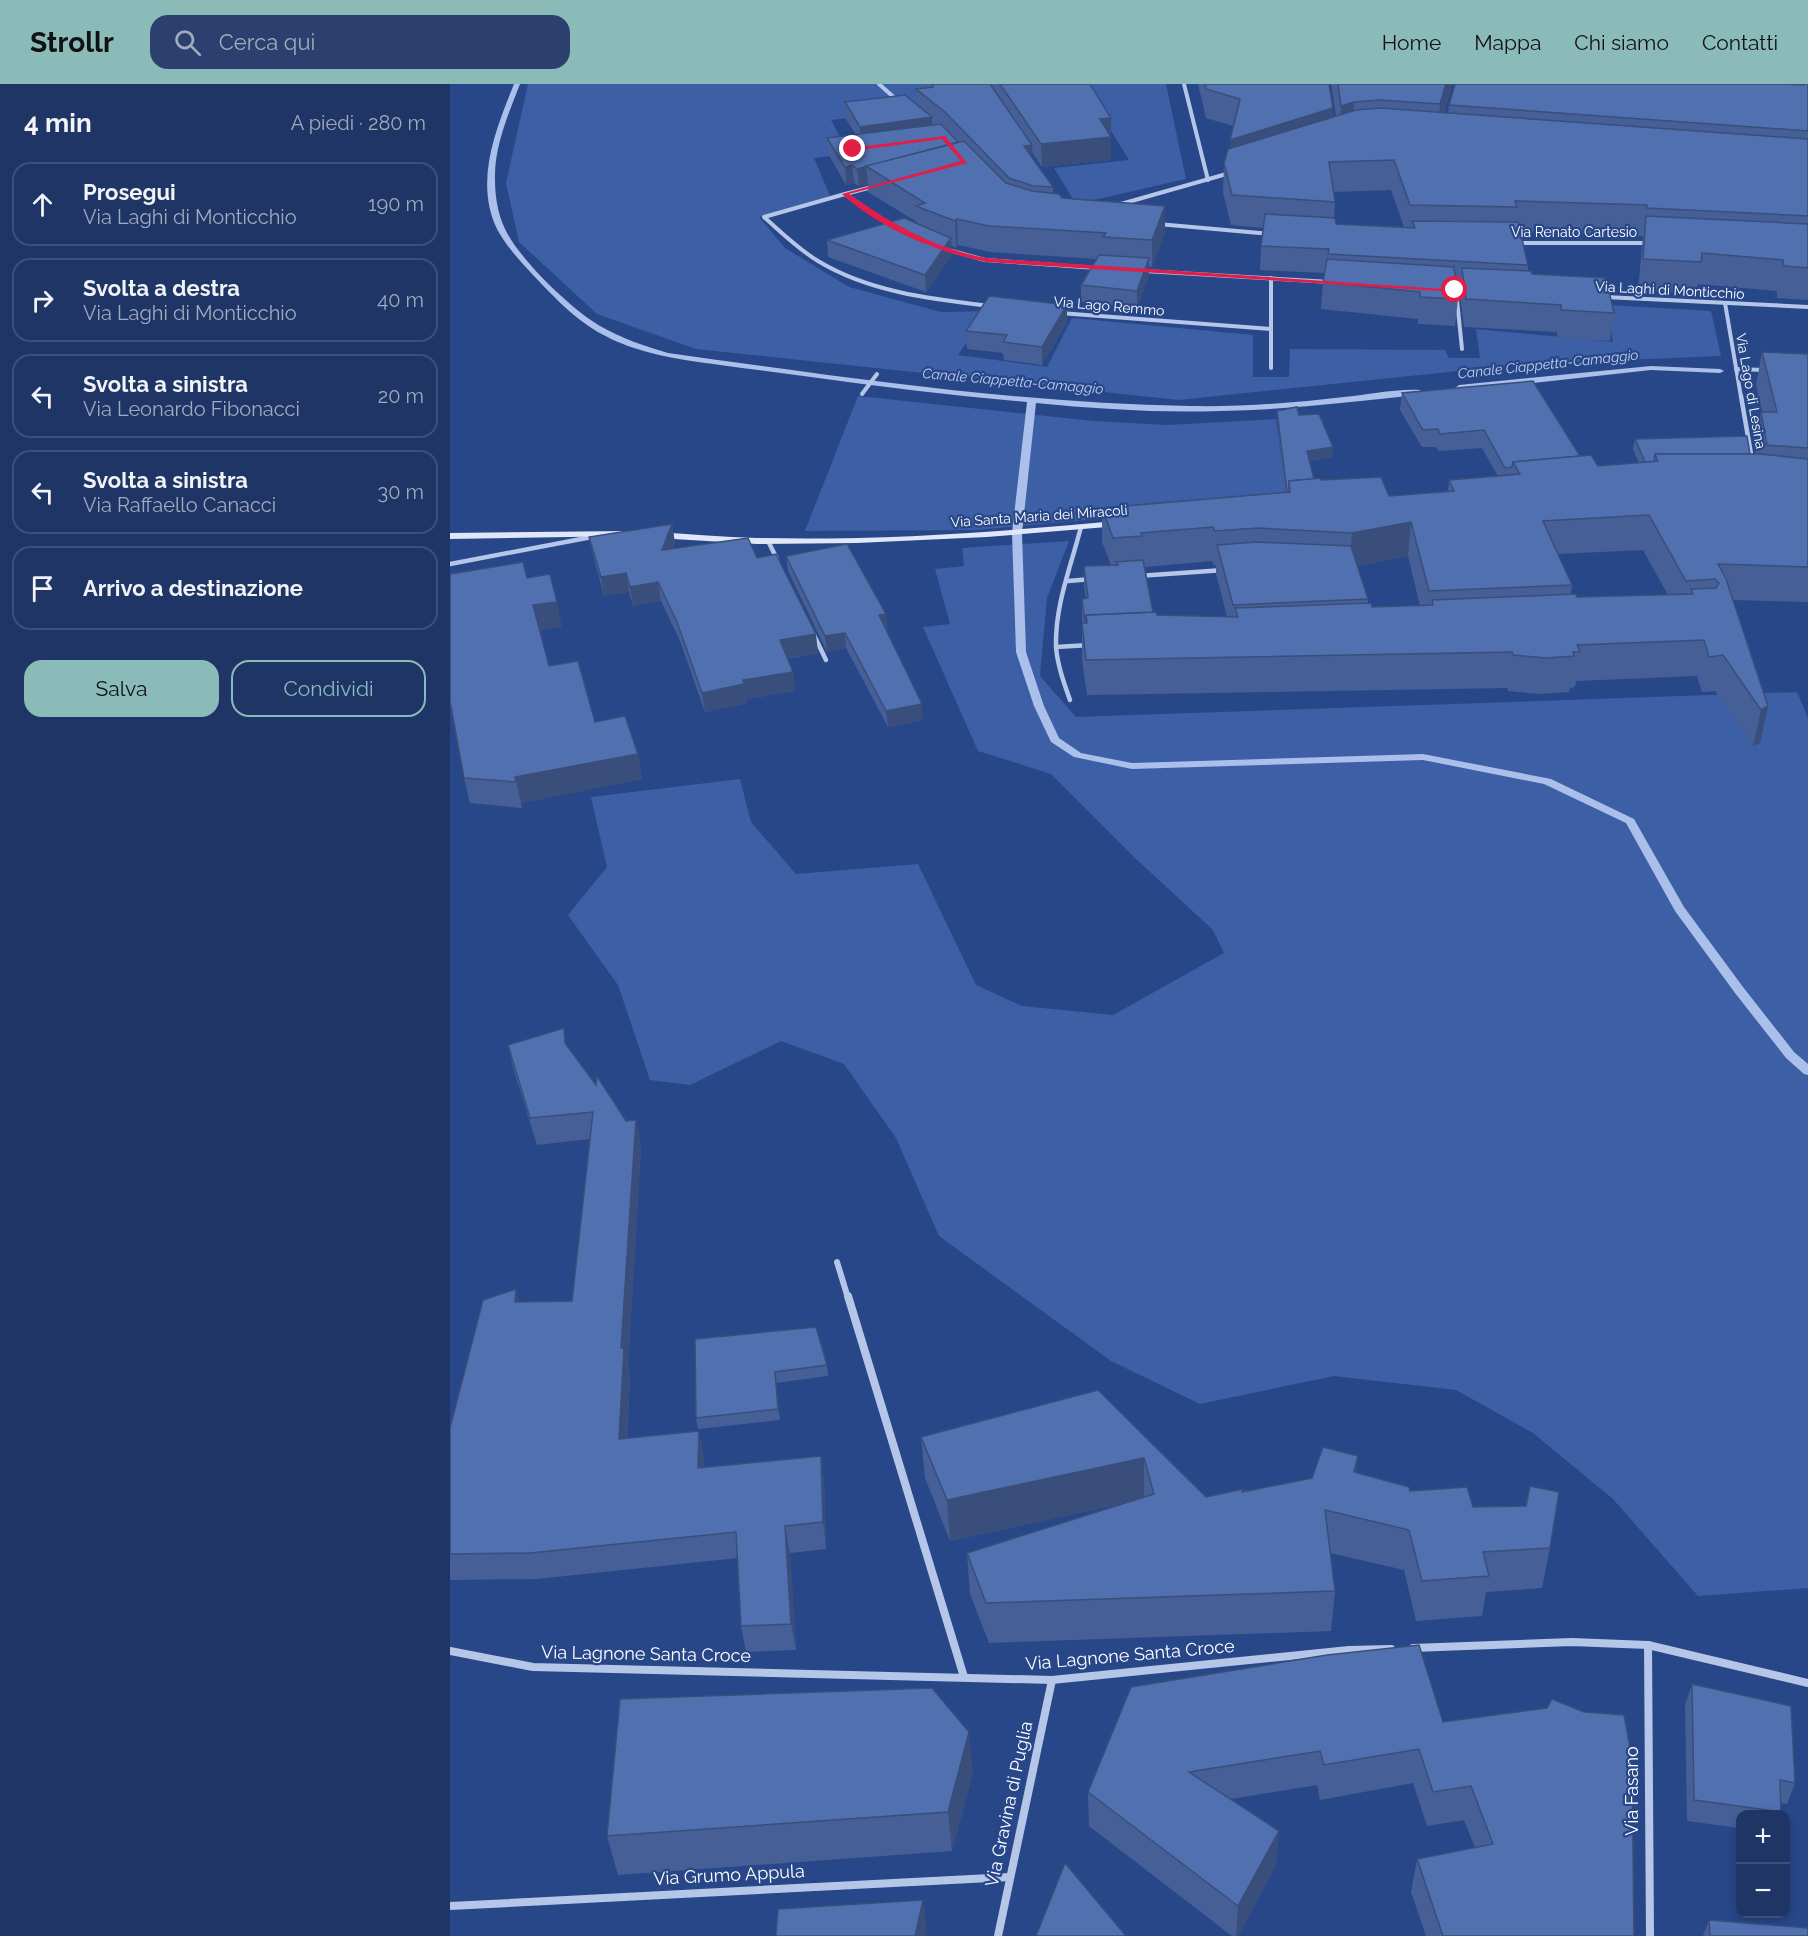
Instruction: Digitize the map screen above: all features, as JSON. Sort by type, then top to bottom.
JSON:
[{"type":"street","points":[[879,84],[902,104]]},
{"type":"street","points":[[1184,84],[1208,180]]},
{"type":"street","points":[[1114,207],[1240,170]]},
{"type":"street","points":[[878,185],[764,218],[818,261],[866,282],[927,299],[997,306]]},
{"type":"street","points":[[845,194],[895,228]]},
{"type":"street","points":[[1154,224],[1280,234]]},
{"type":"street","name":"Via Renato Cartesio","points":[[1503,243],[1655,243]]},
{"type":"street","points":[[942,248],[960,255],[986,260],[1108,269]]},
{"type":"street","points":[[1143,271],[1340,282]]},
{"type":"street","points":[[1270,368],[1271,278]]},
{"type":"street","points":[[1455,290],[1462,349]]},
{"type":"street","name":"Via Laghi di Monticchio","points":[[1596,297],[1808,307]]},
{"type":"street","name":"Via Lago di Lesina","points":[[1725,303],[1754,470]]},
{"type":"street","name":"Via Lago Remmo","points":[[1055,312],[1271,329]]},
{"type":"street","points":[[1736,369],[1767,370]]},
{"type":"street","points":[[862,394],[877,374]]},
{"type":"street","name":"Via Santa Maria dei Miracoli","points":[[650,535],[768,541],[892,539],[1127,523]]},
{"type":"street","points":[[1070,700],[1060,670],[1056,647],[1057,627],[1081,527]]},
{"type":"street","points":[[450,564],[614,533]]},
{"type":"street","points":[[450,536],[638,534]]},
{"type":"street","points":[[768,541],[779,563]]},
{"type":"street","points":[[1127,577],[1233,569]]},
{"type":"street","points":[[1068,581],[1103,579]]},
{"type":"street","points":[[810,627],[826,660]]},
{"type":"street","points":[[1056,647],[1092,645]]},
{"type":"street","points":[[837,1262],[964,1677]]},
{"type":"street","points":[[1408,1648],[1572,1642],[1648,1646],[1808,1683]]},
{"type":"street","name":"Via Fasano","points":[[1648,1646],[1650,1936]]},
{"type":"street","name":"Via Lagnone Santa Croce","points":[[450,1651],[533,1667],[1052,1680],[1349,1650],[1396,1648]]},
{"type":"street","name":"Via Gravina di Puglia","points":[[998,1936],[1052,1680]]},
{"type":"street","name":"Via Grumo Appula","points":[[450,1906],[1010,1877]]},
{"type":"shaded area","points":[[528,84],[927,84],[968,105],[831,120],[849,154],[814,158],[830,196],[759,217],[785,248],[849,287],[941,312],[988,311],[958,355],[1047,367],[1072,318],[1253,335],[1253,377],[1289,377],[1290,349],[1445,350],[1449,358],[1480,358],[1476,329],[1613,342],[1607,305],[1711,311],[1721,356],[1525,364],[1179,400],[696,349],[597,314],[519,242],[506,183]]},
{"type":"shaded area","points":[[1082,84],[1166,84],[1186,179],[1076,204],[1054,168],[1129,160]]},
{"type":"shaded area","points":[[858,396],[1093,421],[1167,425],[1276,419],[1287,502],[975,530],[805,531]]},
{"type":"shaded area","points":[[1069,541],[1047,598],[1040,676],[1076,717],[1797,692],[1808,718],[1808,1588],[1698,1596],[1613,1499],[1533,1433],[1456,1390],[1334,1376],[1200,1404],[1111,1361],[939,1236],[896,1138],[844,1064],[781,1041],[690,1085],[650,1080],[618,985],[568,915],[607,867],[591,797],[740,779],[751,822],[796,874],[918,864],[976,985],[1022,1006],[1113,1015],[1224,953],[1213,930],[1136,859],[1051,774],[978,751],[923,627],[950,624],[935,569],[964,566],[962,548]]},
{"type":"building","points":[[932,84],[990,84],[1032,145],[1024,146],[1053,187],[1033,186],[1009,178],[945,112],[916,89],[933,87]]},
{"type":"building","points":[[1000,84],[1090,84],[1111,118],[1100,119],[1111,137],[1041,144]]},
{"type":"building","points":[[1205,84],[1329,84],[1333,108],[1230,140],[1240,99],[1206,89]]},
{"type":"building","points":[[1338,84],[1446,84],[1440,104],[1380,100],[1354,102],[1341,106]]},
{"type":"building","points":[[1455,84],[1808,84],[1808,131],[1449,105]]},
{"type":"building","points":[[905,95],[932,117],[860,127],[845,102]]},
{"type":"building","points":[[1380,108],[1808,139],[1808,216],[1647,208],[1647,205],[1515,201],[1517,207],[1410,205],[1394,160],[1329,162],[1335,202],[1232,195],[1224,163],[1228,149],[1356,110]]},
{"type":"building","points":[[941,124],[958,142],[857,169],[852,165],[845,167],[827,138]]},
{"type":"building","points":[[964,141],[1006,183],[1032,191],[1059,194],[1062,198],[1165,206],[1152,240],[1103,237],[1106,233],[989,226],[957,219],[955,221],[916,206],[925,203],[866,166]]},
{"type":"building","points":[[1265,214],[1335,218],[1336,224],[1415,228],[1412,221],[1518,222],[1528,265],[1328,254],[1329,249],[1261,246]]},
{"type":"building","points":[[1646,216],[1808,224],[1808,268],[1784,266],[1783,260],[1702,253],[1701,262],[1643,259]]},
{"type":"building","points":[[904,218],[951,238],[925,275],[827,240]]},
{"type":"building","points":[[1099,255],[1149,258],[1137,291],[1081,285]]},
{"type":"building","points":[[1327,259],[1454,267],[1458,299],[1420,297],[1420,292],[1323,282]]},
{"type":"building","points":[[1462,268],[1606,278],[1614,313],[1561,310],[1561,305],[1466,299]]},
{"type":"building","points":[[989,296],[1067,305],[1042,347],[1003,342],[1007,335],[966,331]]},
{"type":"building","points":[[1762,352],[1808,354],[1808,448],[1767,445],[1761,412],[1777,412]]},
{"type":"building","points":[[1533,381],[1580,456],[1513,462],[1512,467],[1505,468],[1484,430],[1440,434],[1438,429],[1423,430],[1402,393]]},
{"type":"building","points":[[1297,407],[1299,415],[1319,414],[1333,447],[1307,451],[1314,479],[1289,481],[1289,492],[1287,492],[1277,411]]},
{"type":"building","points":[[1747,436],[1750,454],[1655,454],[1654,462],[1645,462],[1635,439]]},
{"type":"building","points":[[1655,454],[1760,454],[1808,459],[1808,567],[1718,564],[1726,579],[1768,706],[1761,710],[1723,655],[1709,657],[1704,640],[1577,645],[1580,652],[1573,652],[1574,656],[1546,658],[1513,655],[1512,652],[1086,660],[1082,623],[1087,623],[1086,615],[1156,612],[1157,615],[1238,617],[1235,608],[1371,603],[1372,607],[1433,605],[1432,600],[1576,594],[1577,597],[1693,594],[1691,589],[1716,588],[1719,583],[1715,579],[1686,581],[1649,515],[1543,521],[1572,585],[1429,591],[1411,522],[1352,533],[1258,528],[1215,531],[1213,527],[1141,533],[1142,536],[1113,538],[1102,508],[1290,492],[1289,481],[1321,478],[1321,480],[1381,477],[1389,496],[1454,491],[1449,480],[1520,474],[1513,462],[1591,455],[1598,466],[1658,461]]},
{"type":"building","points":[[672,524],[662,550],[748,538],[757,558],[776,554],[816,634],[780,640],[793,672],[743,680],[744,684],[702,693],[677,622],[658,582],[630,587],[626,573],[601,577],[589,537]]},
{"type":"building","points":[[1257,542],[1351,546],[1368,599],[1233,605],[1217,545]]},
{"type":"building","points":[[847,544],[886,614],[879,615],[922,704],[886,711],[845,633],[825,636],[786,556]]},
{"type":"building","points":[[1143,560],[1153,612],[1086,615],[1085,621],[1082,599],[1088,598],[1084,566],[1118,565],[1116,562]]},
{"type":"building","points":[[523,562],[527,578],[550,574],[557,602],[533,605],[549,666],[578,661],[595,722],[625,716],[638,754],[515,777],[516,782],[464,778],[450,701],[450,574]]},
{"type":"building","points":[[564,1028],[565,1043],[596,1085],[597,1076],[626,1121],[636,1120],[621,1348],[624,1348],[619,1439],[699,1431],[698,1468],[821,1456],[823,1522],[785,1526],[791,1624],[741,1626],[736,1532],[530,1553],[450,1554],[450,1428],[483,1300],[516,1289],[515,1302],[572,1301],[593,1112],[530,1118],[508,1045]]},
{"type":"building","points":[[816,1327],[827,1365],[775,1372],[778,1409],[696,1418],[695,1339]]},
{"type":"building","points":[[1098,1390],[1206,1497],[1312,1478],[1323,1447],[1358,1456],[1354,1472],[1409,1487],[1410,1491],[1467,1487],[1473,1507],[1526,1506],[1530,1486],[1559,1492],[1550,1548],[1483,1552],[1489,1576],[1422,1581],[1409,1530],[1325,1510],[1335,1591],[986,1603],[967,1553],[1154,1494],[1144,1458],[947,1500],[921,1437]]},
{"type":"building","points":[[1419,1645],[1443,1722],[1547,1708],[1552,1699],[1584,1712],[1624,1715],[1632,1759],[1634,1936],[1443,1936],[1417,1859],[1493,1844],[1471,1786],[1433,1792],[1419,1749],[1324,1765],[1320,1751],[1189,1772],[1279,1831],[1238,1906],[1088,1792],[1131,1687],[1327,1655]]},
{"type":"building","points":[[1692,1684],[1791,1706],[1795,1783],[1780,1780],[1781,1810],[1694,1800]]},
{"type":"building","points":[[932,1688],[969,1732],[948,1812],[607,1836],[620,1699]]},
{"type":"building","points":[[1065,1863],[1126,1936],[1036,1936]]},
{"type":"building","points":[[923,1900],[915,1936],[776,1936],[778,1909]]},
{"type":"building","points":[[1709,1920],[1808,1928],[1808,1936],[1710,1936]]},
{"type":"waterway","name":"Canale Ciappetta-Camaggio","points":[[517,84],[500,129],[492,165],[492,197],[497,218],[502,231],[519,255],[571,308],[594,326],[621,339],[667,355],[863,382],[1032,401]]},
{"type":"waterway","name":"Canale Ciappetta-Camaggio","points":[[1459,388],[1651,368],[1720,371]]},
{"type":"waterway","name":"Canale Ciappetta-Camaggio","points":[[1032,401],[1125,407],[1248,408],[1417,392]]},
{"type":"waterway","points":[[1032,401],[1017,533],[1021,652],[1039,706],[1055,740],[1078,755],[1132,766],[1423,757],[1547,781],[1630,821],[1679,908],[1790,1055],[1808,1071]]},
{"type":"route","points":[[853,149],[943,137],[965,162],[845,194],[905,233],[960,255],[986,260],[1062,266],[1455,290]]}]
